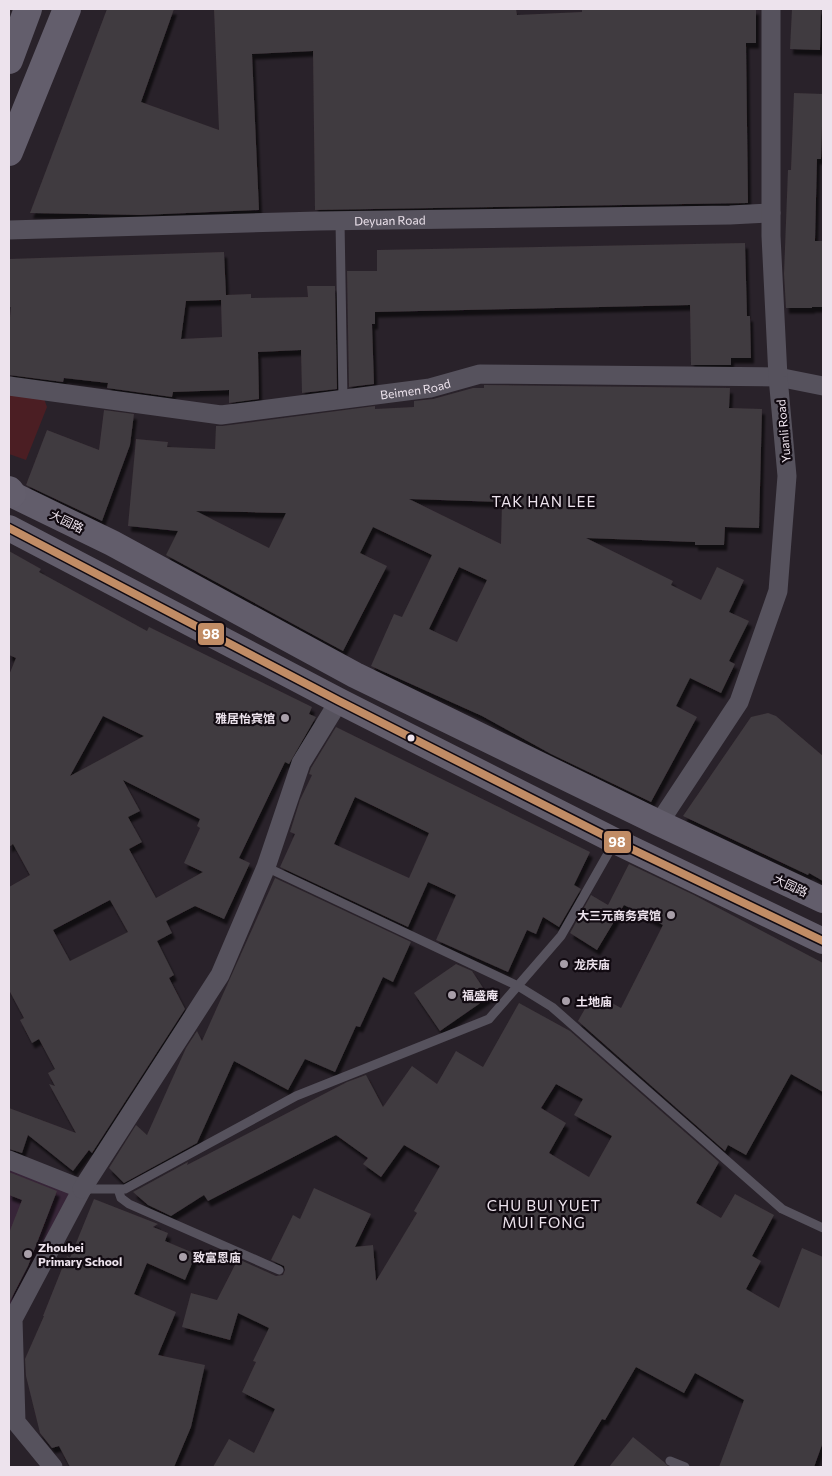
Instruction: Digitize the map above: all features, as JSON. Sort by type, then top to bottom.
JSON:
[{"type":"highway","points":[[9,60],[28,9]]},
{"type":"highway","points":[[9,152],[67,9]]},
{"type":"main road","name":"大园路","points":[[10,492],[112,543],[356,675],[659,823],[823,900]]},
{"type":"main road","points":[[9,528],[339,701],[615,841],[823,941]]},
{"type":"street","name":"Yuanli Road","points":[[659,823],[739,702],[778,591],[787,476],[778,377],[771,213],[771,9]]},
{"type":"street","name":"Deyuan Road","points":[[9,230],[340,221],[730,216],[771,213]]},
{"type":"street","name":"Beimen Road","points":[[9,386],[221,415],[430,388],[480,374],[778,377],[823,386]]},
{"type":"street","points":[[53,1467],[16,1422],[12,1409],[13,1319],[82,1189],[220,975],[266,867],[301,763],[339,701]]},
{"type":"street","points":[[9,1160],[82,1189]]},
{"type":"lane","points":[[340,221],[343,399]]},
{"type":"lane","points":[[82,1189],[126,1189],[296,1096],[489,1019],[561,936],[615,841]]},
{"type":"lane","points":[[266,867],[518,986],[552,1007],[782,1209],[823,1228]]},
{"type":"lane","points":[[118,1189],[121,1198],[129,1204],[279,1270]]},
{"type":"lane","points":[[670,1461],[685,1467]]},
{"type":"shaded area","points":[[9,391],[43,396],[47,407],[26,460],[9,454]]},
{"type":"shaded area","name":"Zhoubei Primary School","points":[[9,1160],[82,1189],[13,1319],[9,1410]]},
{"type":"building","points":[[107,9],[174,9],[141,102],[219,130],[214,9],[516,9],[517,15],[582,12],[582,9],[756,9],[756,43],[746,43],[748,203],[315,210],[313,51],[252,54],[259,210],[141,215],[30,213]]},
{"type":"building","points":[[792,9],[821,9],[820,50],[790,49]]},
{"type":"building","points":[[794,93],[823,94],[821,159],[817,159],[815,241],[823,241],[823,307],[786,308],[784,274],[788,170],[791,170]]},
{"type":"building","points":[[745,243],[747,316],[750,316],[751,358],[731,358],[731,365],[691,365],[690,305],[375,312],[375,324],[372,324],[374,384],[349,387],[347,271],[377,271],[377,250]]},
{"type":"building","points":[[224,252],[226,295],[251,294],[251,298],[308,297],[307,286],[335,286],[337,389],[302,393],[301,350],[258,352],[259,399],[229,403],[229,390],[173,392],[172,397],[107,388],[108,383],[64,378],[63,382],[9,375],[11,307],[9,307],[9,259]],"holes":[[[221,300],[222,337],[181,339],[186,301]]]},
{"type":"building","points":[[484,385],[730,388],[729,408],[762,409],[759,528],[725,527],[724,545],[695,545],[695,542],[586,538],[673,581],[671,585],[701,600],[717,567],[744,580],[729,612],[749,621],[729,661],[735,664],[721,693],[690,678],[676,706],[697,717],[651,802],[551,754],[482,716],[371,666],[394,614],[402,617],[432,555],[373,527],[360,553],[387,566],[343,651],[166,555],[178,531],[128,526],[136,439],[168,442],[167,447],[215,449],[216,426],[375,406],[375,409],[414,407],[414,401],[433,399],[473,388],[484,388]],"holes":[[[409,499],[502,502],[501,544]],[[196,511],[286,513],[269,548]],[[459,567],[487,580],[457,642],[429,629]]]},
{"type":"building","points":[[104,410],[134,414],[130,445],[102,521],[26,485],[47,430],[99,450]]},
{"type":"building","points":[[9,551],[41,569],[39,572],[147,631],[149,627],[312,707],[309,714],[316,717],[289,764],[285,762],[239,858],[250,863],[224,919],[195,906],[166,921],[172,933],[157,941],[174,975],[169,978],[185,1009],[92,1153],[89,1150],[73,1171],[28,1135],[22,1153],[9,1149],[9,1108],[76,1133],[49,1084],[55,1086],[48,1073],[55,1069],[39,1039],[32,1043],[20,1020],[24,1018],[9,990],[9,887],[30,875],[13,844],[9,847],[9,675],[16,658],[9,655]],"holes":[[[103,716],[144,736],[70,776]],[[123,780],[200,819],[197,826],[200,828],[184,863],[203,872],[156,898],[129,849],[142,842],[128,817],[140,811]],[[110,900],[128,932],[70,961],[53,930]]]},
{"type":"building","points":[[768,713],[776,716],[823,756],[823,881],[683,816],[751,717]]},
{"type":"building","points":[[336,727],[590,852],[574,885],[581,889],[559,927],[543,917],[536,934],[527,930],[508,972],[436,940],[456,895],[428,882],[408,927],[280,867],[295,834],[290,832],[300,800],[312,775],[309,774]],"holes":[[[355,797],[429,833],[409,878],[334,844]]]},
{"type":"building","points":[[629,864],[694,895],[823,963],[823,1092],[791,1074],[746,1155],[728,1145],[725,1151],[578,1021],[594,993],[621,1008],[663,925],[624,905],[597,950],[570,933],[591,895],[608,905]]},
{"type":"building","points":[[275,878],[411,942],[393,982],[383,977],[360,1027],[356,1026],[335,1072],[305,1059],[288,1090],[234,1061],[197,1143],[124,1183],[109,1168],[136,1125],[147,1135],[186,1048],[197,1031],[202,1041]]},
{"type":"building","name":"福盛庵","points":[[456,964],[472,971],[489,997],[440,1031],[414,993]]},
{"type":"building","points":[[519,1003],[570,1031],[719,1162],[696,1203],[721,1218],[735,1194],[774,1215],[752,1256],[761,1261],[746,1289],[779,1308],[802,1248],[823,1257],[823,1442],[814,1467],[719,1467],[744,1400],[695,1373],[684,1393],[636,1367],[605,1420],[602,1419],[573,1467],[213,1467],[229,1439],[254,1453],[275,1409],[242,1392],[256,1362],[253,1361],[269,1328],[238,1313],[230,1340],[182,1327],[191,1293],[217,1300],[238,1259],[276,1276],[283,1275],[284,1266],[271,1260],[293,1215],[300,1219],[314,1188],[371,1214],[355,1247],[373,1245],[376,1281],[417,1213],[414,1211],[440,1166],[404,1145],[381,1177],[363,1164],[368,1158],[336,1135],[208,1201],[204,1195],[171,1216],[148,1205],[133,1192],[188,1162],[187,1165],[347,1082],[366,1075],[383,1107],[412,1066],[437,1084],[456,1051],[483,1067]],"holes":[[[556,1084],[583,1099],[574,1115],[612,1136],[589,1177],[549,1153],[566,1123],[541,1108]]]},
{"type":"building","points":[[9,1172],[57,1191],[28,1266],[9,1303],[9,1233],[22,1200],[9,1195]]},
{"type":"building","points":[[94,1199],[158,1224],[153,1227],[168,1233],[165,1241],[196,1254],[185,1280],[147,1263],[134,1294],[176,1312],[158,1355],[205,1365],[191,1427],[174,1467],[70,1467],[59,1446],[52,1448],[40,1433],[26,1376],[25,1359],[67,1256],[70,1258]]},
{"type":"building","points":[[633,1437],[664,1462],[669,1467],[609,1467]]},
{"type":"transit line","name":"98","points":[[9,528],[339,701],[615,841],[823,941]]},
{"type":"place","name":"雅居怡宾馆","points":[[285,718]]},
{"type":"place","name":"大三元商务宾馆","points":[[671,915]]},
{"type":"place","name":"龙庆庙","points":[[564,964]]},
{"type":"place","name":"福盛庵","points":[[452,995]]},
{"type":"place","name":"土地庙","points":[[566,1001]]},
{"type":"place","name":"Zhoubei Primary School","points":[[28,1254]]},
{"type":"place","name":"致富恩庙","points":[[183,1257]]},
{"type":"district","name":"TAK HAN LEE","points":[[544,501]]},
{"type":"district","name":"CHU BUI YUET MUI FONG","points":[[544,1214]]}]
